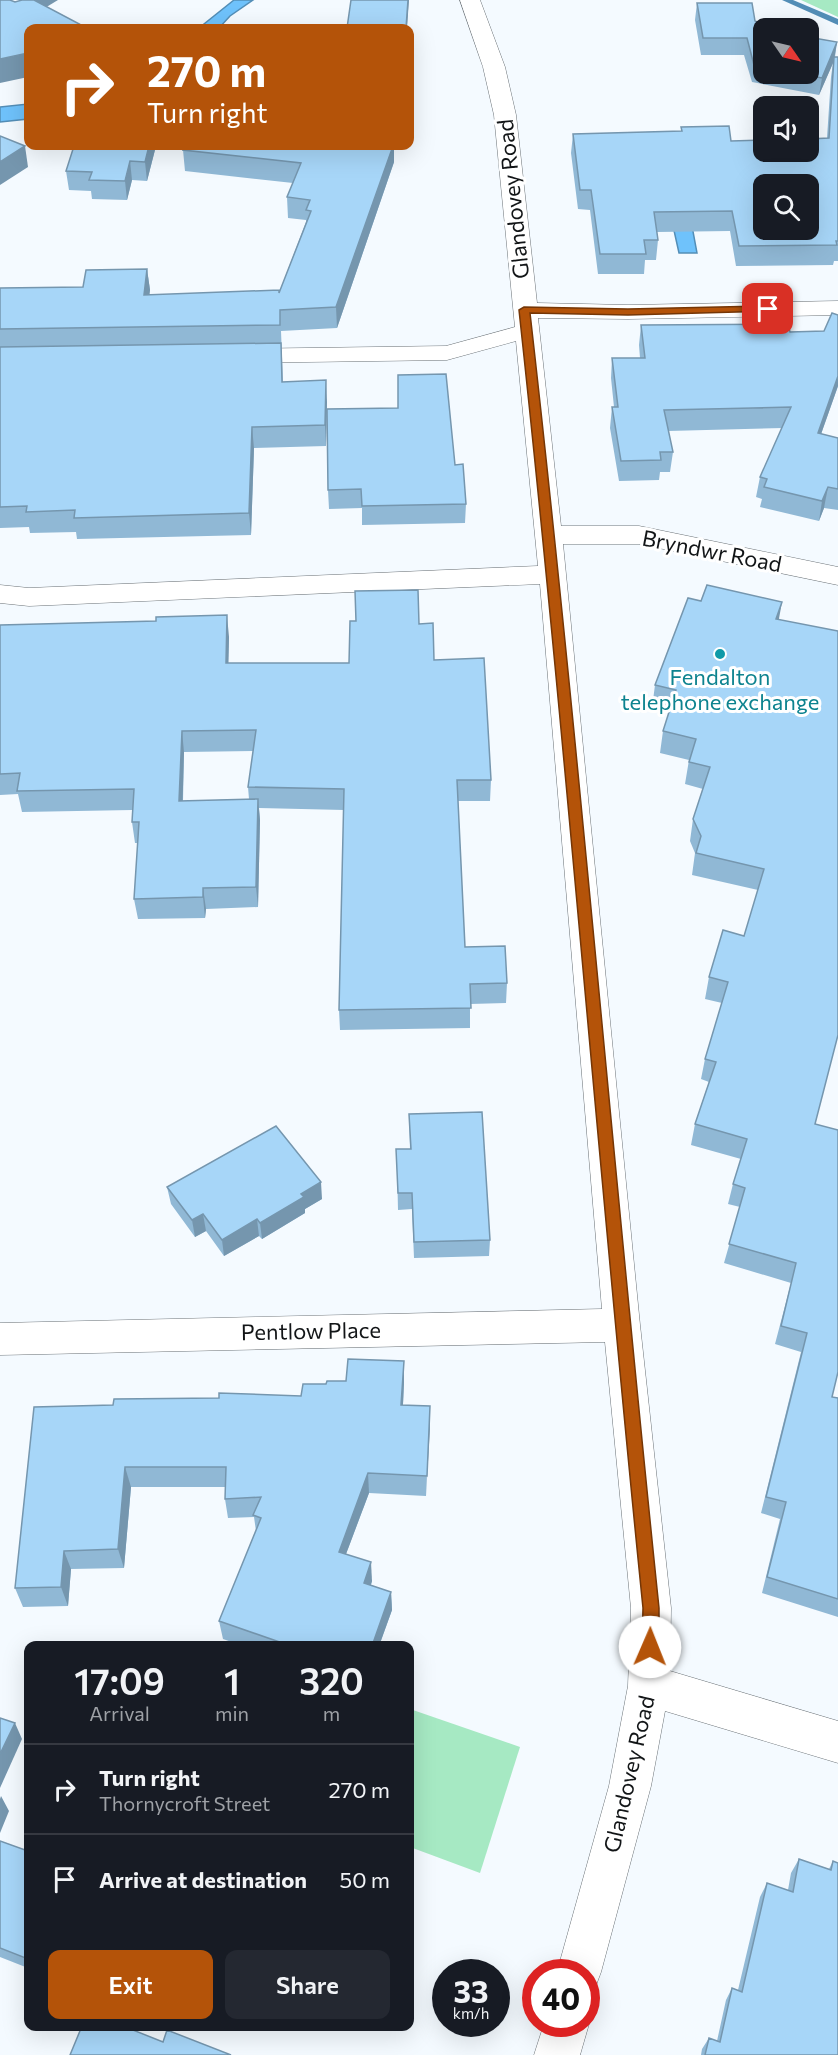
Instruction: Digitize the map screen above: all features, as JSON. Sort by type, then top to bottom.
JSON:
[{"type":"street","name":"Glandovey Road","points":[[470,0],[494,67],[505,115],[553,574],[622,1324],[651,1608],[649,1686],[630,1786],[583,1959]]},
{"type":"street","points":[[212,356],[447,353],[526,321],[628,312],[838,308]]},
{"type":"street","name":"Bryndwr Road","points":[[549,535],[639,535],[838,576]]},
{"type":"street","points":[[0,594],[28,597],[553,574]]},
{"type":"street","name":"Pentlow Place","points":[[0,1339],[622,1324]]},
{"type":"street","points":[[649,1686],[760,1717],[838,1742]]},
{"type":"street","points":[[557,2055],[562,2037]]},
{"type":"green space","points":[[801,0],[838,0],[838,17]]},
{"type":"green space","points":[[414,1710],[520,1747],[480,1873],[414,1848]]},
{"type":"water","points":[[234,0],[253,0],[223,24],[204,24]]},
{"type":"water","points":[[24,104],[24,119],[0,122],[0,107]]},
{"type":"water","points":[[673,226],[692,226],[697,253],[679,253]]},
{"type":"building","points":[[0,0],[15,2],[34,0],[79,24],[24,24],[24,54],[0,59]]},
{"type":"building","points":[[351,0],[408,0],[406,24],[348,24]]},
{"type":"building","points":[[697,3],[752,3],[754,18],[753,61],[747,38],[703,38]]},
{"type":"building","points":[[819,39],[837,42],[822,78],[819,77]]},
{"type":"building","points":[[834,57],[838,57],[837,245],[739,246],[732,211],[654,212],[658,240],[644,240],[646,254],[600,254],[591,190],[580,190],[573,134],[682,131],[681,127],[729,126],[731,141],[753,140],[753,162],[819,162],[819,138],[829,138]]},
{"type":"building","points":[[0,136],[24,146],[24,147],[0,162]]},
{"type":"building","points":[[73,150],[148,150],[145,162],[130,161],[125,181],[89,180],[92,172],[66,171]]},
{"type":"building","points":[[183,150],[392,150],[336,307],[280,310],[280,325],[0,329],[0,288],[83,287],[86,270],[147,269],[144,295],[279,290],[279,293],[311,211],[306,210],[310,200],[287,197],[301,163]]},
{"type":"building","points":[[832,313],[838,315],[838,376],[818,433],[838,438],[838,489],[828,487],[822,501],[764,487],[767,479],[760,477],[791,407],[664,410],[673,452],[660,452],[661,460],[621,461],[612,407],[618,407],[612,358],[645,358],[641,325],[788,324],[790,332],[824,331]]},
{"type":"building","points":[[281,343],[282,382],[326,380],[325,425],[252,427],[249,513],[74,518],[75,510],[26,512],[27,506],[0,507],[0,347]]},
{"type":"building","points":[[446,374],[455,465],[463,464],[466,504],[362,506],[361,489],[328,490],[327,409],[398,408],[398,375]]},
{"type":"building","points":[[707,585],[782,602],[776,619],[838,631],[838,1035],[815,1124],[838,1130],[838,1372],[832,1397],[838,1398],[838,1599],[767,1577],[786,1502],[766,1497],[807,1333],[781,1326],[796,1263],[729,1244],[745,1188],[733,1184],[747,1139],[695,1124],[716,1062],[705,1059],[728,982],[709,977],[723,930],[744,936],[764,869],[696,853],[701,836],[693,819],[710,767],[689,762],[696,739],[663,731],[676,690],[655,685],[688,598],[701,601]]},
{"type":"building","points":[[418,590],[419,624],[433,623],[434,660],[484,658],[491,780],[457,780],[465,947],[505,946],[507,983],[470,984],[471,1008],[339,1010],[344,789],[248,787],[256,730],[182,731],[179,801],[258,799],[256,887],[203,888],[203,897],[134,899],[139,822],[132,822],[134,789],[17,791],[20,773],[0,774],[0,625],[156,621],[156,617],[227,615],[226,663],[349,663],[350,621],[356,621],[355,591]]},
{"type":"building","points":[[482,1112],[490,1240],[414,1242],[412,1193],[398,1193],[396,1149],[411,1149],[409,1114]]},
{"type":"building","points":[[276,1126],[321,1182],[301,1194],[304,1197],[260,1223],[257,1219],[222,1240],[203,1214],[192,1220],[167,1187]]},
{"type":"building","points":[[348,1359],[404,1361],[401,1405],[430,1406],[427,1476],[368,1473],[339,1552],[371,1562],[364,1583],[391,1592],[374,1641],[277,1641],[219,1621],[261,1518],[253,1515],[261,1497],[225,1499],[226,1467],[125,1467],[118,1549],[64,1551],[61,1587],[15,1588],[34,1407],[113,1405],[114,1399],[219,1398],[219,1393],[301,1396],[303,1384],[346,1381]]},
{"type":"building","points":[[0,1718],[15,1723],[0,1754]]},
{"type":"building","points":[[0,1841],[24,1850],[24,1957],[0,1948]]},
{"type":"building","points":[[799,1859],[831,1870],[833,1861],[838,1863],[838,2055],[705,2055],[709,2038],[720,2042],[732,1988],[742,1992],[767,1883],[793,1892]]},
{"type":"building","points":[[80,2031],[136,2031],[163,2042],[167,2031],[170,2031],[231,2055],[70,2055]]},
{"type":"waterway","points":[[786,0],[838,22]]},
{"type":"place","name":"Fendalton telephone exchange","points":[[720,654]]},
{"type":"route","points":[[650,1647],[651,1608],[619,1301],[549,535],[524,310],[628,312],[768,309]]}]
